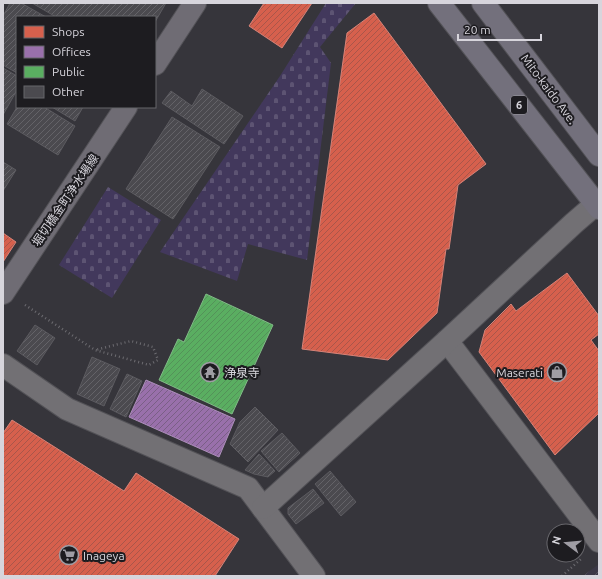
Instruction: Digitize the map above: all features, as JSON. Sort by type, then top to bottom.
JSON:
[{"type":"highway","name":"6","points":[[439,3],[598,206]]},
{"type":"highway","name":"Mito-kaido Ave.","points":[[483,3],[599,155]]},
{"type":"street","points":[[156,62],[195,3]]},
{"type":"street","name":"堀切橋金町浄水場線","points":[[3,292],[125,108]]},
{"type":"street","points":[[263,508],[447,341],[568,228],[598,206]]},
{"type":"street","points":[[447,341],[599,541]]},
{"type":"street","points":[[3,365],[67,409],[248,488],[314,576]]},
{"type":"path","points":[[3,292],[95,350],[149,365],[158,360],[153,347],[131,341],[95,350]]},
{"type":"shaded area","points":[[599,564],[599,576],[583,576]]},
{"type":"green space","points":[[326,3],[356,3],[320,47],[331,63],[307,260],[248,244],[237,281],[160,252],[280,76]]},
{"type":"green space","points":[[108,187],[161,220],[112,298],[59,265]]},
{"type":"building: Shops","points":[[264,3],[312,3],[282,48],[249,26]]},
{"type":"building: Shops","points":[[374,13],[486,164],[458,185],[449,249],[446,249],[437,313],[388,360],[302,349],[347,33]]},
{"type":"building: Shops","points":[[3,233],[16,242],[3,262]]},
{"type":"building: Shops","points":[[567,273],[599,316],[599,334],[591,340],[599,351],[599,413],[555,455],[479,352],[485,330],[511,304],[516,311]]},
{"type":"building: Shops","points":[[12,420],[124,491],[136,473],[239,539],[215,576],[3,576],[3,433]]},
{"type":"building: Offices","points":[[146,380],[235,419],[219,457],[129,417]]},
{"type":"building: Public","points":[[206,294],[273,325],[232,414],[159,380],[178,339],[184,342]]},
{"type":"building: Other","points":[[10,3],[21,3],[44,16],[16,16],[16,72],[3,65],[3,16]]},
{"type":"building: Other","points":[[32,3],[166,3],[156,20],[156,16],[54,16]]},
{"type":"building: Other","points":[[3,68],[16,75],[16,92],[3,115]]},
{"type":"building: Other","points":[[202,89],[243,116],[224,144],[162,103],[171,91],[192,106]]},
{"type":"building: Other","points":[[16,108],[46,108],[75,126],[58,155],[7,124]]},
{"type":"building: Other","points":[[54,108],[82,108],[75,121]]},
{"type":"building: Other","points":[[172,117],[220,147],[173,219],[126,189]]},
{"type":"building: Other","points":[[3,162],[16,170],[3,191]]},
{"type":"building: Other","points":[[35,325],[55,338],[37,365],[17,351]]},
{"type":"building: Other","points":[[92,357],[120,369],[104,406],[77,394]]},
{"type":"building: Other","points":[[127,374],[142,381],[126,417],[110,409]]},
{"type":"building: Other","points":[[255,407],[278,430],[248,462],[230,444],[240,422]]},
{"type":"building: Other","points":[[282,433],[300,453],[279,472],[261,451]]},
{"type":"building: Other","points":[[259,454],[275,471],[268,477],[254,474],[245,470]]},
{"type":"building: Other","points":[[330,471],[356,502],[341,516],[315,484]]},
{"type":"building: Other","points":[[313,489],[324,503],[296,524],[288,514],[288,508]]},
{"type":"place","name":"浄泉寺","points":[[210,372]]},
{"type":"place","name":"Maserati","points":[[557,372]]},
{"type":"place","name":"Inageya","points":[[69,555]]}]
